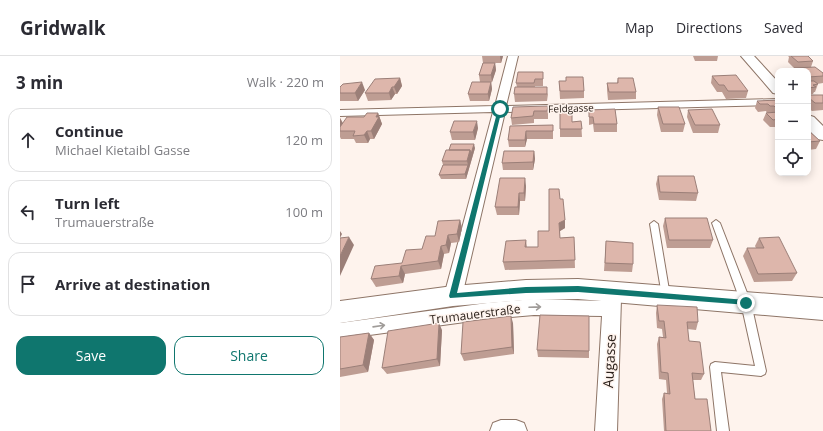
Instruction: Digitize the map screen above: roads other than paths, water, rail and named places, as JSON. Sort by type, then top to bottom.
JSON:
[{"type":"main road","points":[[747,56],[775,87]]},
{"type":"main road","points":[[811,123],[823,135]]},
{"type":"main road","name":"Trumauerstraße","points":[[340,312],[453,296],[526,290],[578,289],[612,300],[666,296],[823,309]]},
{"type":"street","points":[[453,296],[513,56]]},
{"type":"street","name":"Feldgasse","points":[[340,113],[775,102]]},
{"type":"street","name":"Trumauerstraße","points":[[340,331],[502,310],[612,300]]},
{"type":"street","name":"Augasse","points":[[606,431],[612,300]]},
{"type":"street","points":[[501,431],[516,431]]},
{"type":"lane","points":[[716,223],[746,303],[761,371],[715,367],[723,431]]},
{"type":"lane","points":[[654,224],[666,296]]}]
